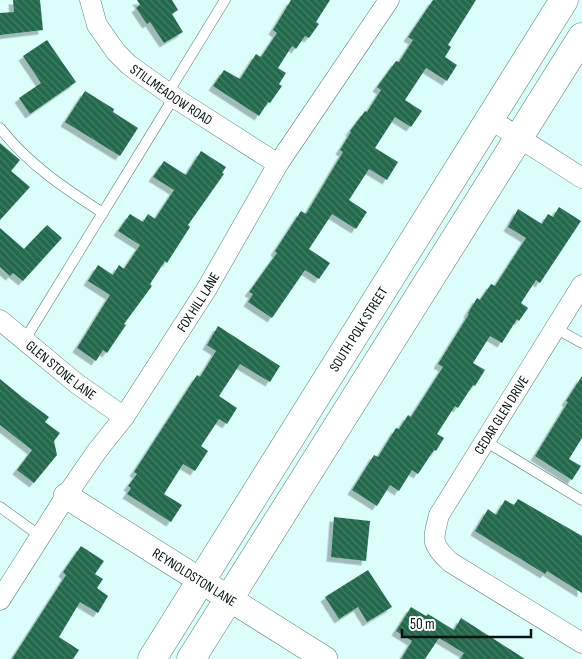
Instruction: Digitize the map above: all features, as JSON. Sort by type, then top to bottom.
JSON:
[{"type":"main road","name":"SOUTH POLK STREET","points":[[152,659],[564,0]]},
{"type":"main road","points":[[191,659],[582,37]]},
{"type":"street","name":"STILLMEADOW ROAD","points":[[90,0],[97,25],[116,52],[129,65],[171,95],[278,164]]},
{"type":"street","name":"FOX HILL LANE","points":[[0,600],[96,451],[124,417],[206,290],[278,164],[389,0]]},
{"type":"street","points":[[490,119],[582,178]]},
{"type":"street","name":"CEDAR GLEN DRIVE","points":[[582,285],[439,514],[434,535],[437,550],[450,562],[582,643]]},
{"type":"street","name":"GLEN STONE LANE","points":[[0,320],[76,383],[124,417]]},
{"type":"street","name":"REYNOLDSTON LANE","points":[[66,496],[325,659]]},
{"type":"lane","points":[[24,341],[102,213],[225,0]]},
{"type":"lane","points":[[0,128],[30,162],[61,186],[102,213]]},
{"type":"lane","points":[[555,328],[582,343]]},
{"type":"lane","points":[[485,440],[582,500]]},
{"type":"lane","points":[[0,507],[40,536]]},
{"type":"building","points":[[13,0],[40,0],[43,30],[0,35],[0,13],[14,12]]},
{"type":"building","points":[[137,0],[172,0],[178,10],[172,14],[183,32],[164,43],[150,22],[147,24],[136,8],[140,5]]},
{"type":"building","points":[[291,0],[330,0],[316,22],[319,24],[309,38],[305,36],[296,49],[292,46],[278,68],[286,73],[279,84],[282,86],[259,116],[213,86],[224,70],[240,79],[256,54],[261,57],[277,33],[273,30]]},
{"type":"building","points":[[433,0],[476,0],[448,45],[451,47],[445,57],[457,65],[447,81],[426,68],[405,100],[422,111],[411,127],[395,117],[375,148],[398,162],[387,180],[369,169],[349,200],[367,212],[356,229],[332,214],[309,249],[330,263],[319,279],[305,270],[272,318],[248,302],[253,294],[249,292],[277,253],[275,251],[301,211],[306,214],[343,152],[340,150],[350,131],[365,111],[367,112],[381,90],[377,87],[396,61],[399,62],[413,40],[408,37]]},
{"type":"building","points":[[47,40],[76,82],[30,114],[19,98],[41,83],[23,56]]},
{"type":"building","points":[[85,91],[114,109],[113,112],[138,128],[120,156],[65,122]]},
{"type":"building","points":[[0,143],[20,160],[11,171],[30,187],[0,220]]},
{"type":"building","points":[[201,151],[226,167],[222,173],[224,174],[188,225],[190,227],[167,263],[165,261],[150,284],[152,286],[124,324],[126,325],[107,353],[103,350],[96,361],[77,348],[110,295],[88,281],[98,265],[113,275],[119,265],[124,269],[140,245],[118,231],[130,214],[143,222],[148,214],[155,219],[174,190],[153,177],[164,161],[186,175]]},
{"type":"building","points":[[559,207],[581,221],[540,283],[536,280],[521,303],[528,308],[519,321],[517,319],[502,343],[490,336],[473,363],[485,370],[458,408],[455,406],[437,434],[444,438],[436,451],[434,450],[418,474],[412,470],[399,491],[390,485],[377,506],[352,490],[374,455],[378,457],[396,428],[399,429],[408,415],[411,417],[443,367],[438,364],[477,298],[480,300],[491,284],[495,286],[526,238],[508,227],[518,209],[542,224],[548,214],[553,217]]},
{"type":"building","points":[[47,225],[62,238],[23,281],[13,273],[10,276],[0,267],[0,228],[24,249]]},
{"type":"building","points":[[218,326],[280,366],[270,382],[240,364],[219,396],[237,408],[227,424],[219,419],[201,446],[208,451],[195,471],[183,464],[164,494],[182,505],[171,522],[127,494],[131,488],[128,486],[137,474],[134,472],[197,375],[200,377],[216,351],[207,345]]},
{"type":"building","points":[[582,376],[582,438],[569,459],[581,466],[572,480],[535,456]]},
{"type":"building","points":[[0,379],[49,417],[45,422],[60,433],[54,441],[57,455],[34,483],[17,470],[32,450],[0,425]]},
{"type":"building","points":[[518,499],[582,536],[582,593],[547,571],[545,574],[475,531],[488,509],[496,515],[505,500],[514,505]]},
{"type":"building","points":[[334,517],[370,521],[366,561],[331,557]]},
{"type":"building","points":[[81,546],[104,561],[95,574],[103,579],[97,588],[108,596],[98,613],[80,602],[59,637],[79,650],[73,659],[12,659],[66,575],[63,572]]},
{"type":"building","points":[[368,570],[392,607],[367,622],[358,607],[339,619],[325,597]]},
{"type":"building","points":[[411,607],[426,616],[428,614],[454,630],[461,618],[525,659],[460,659],[464,653],[439,638],[425,659],[401,659],[412,641],[396,631]]}]
